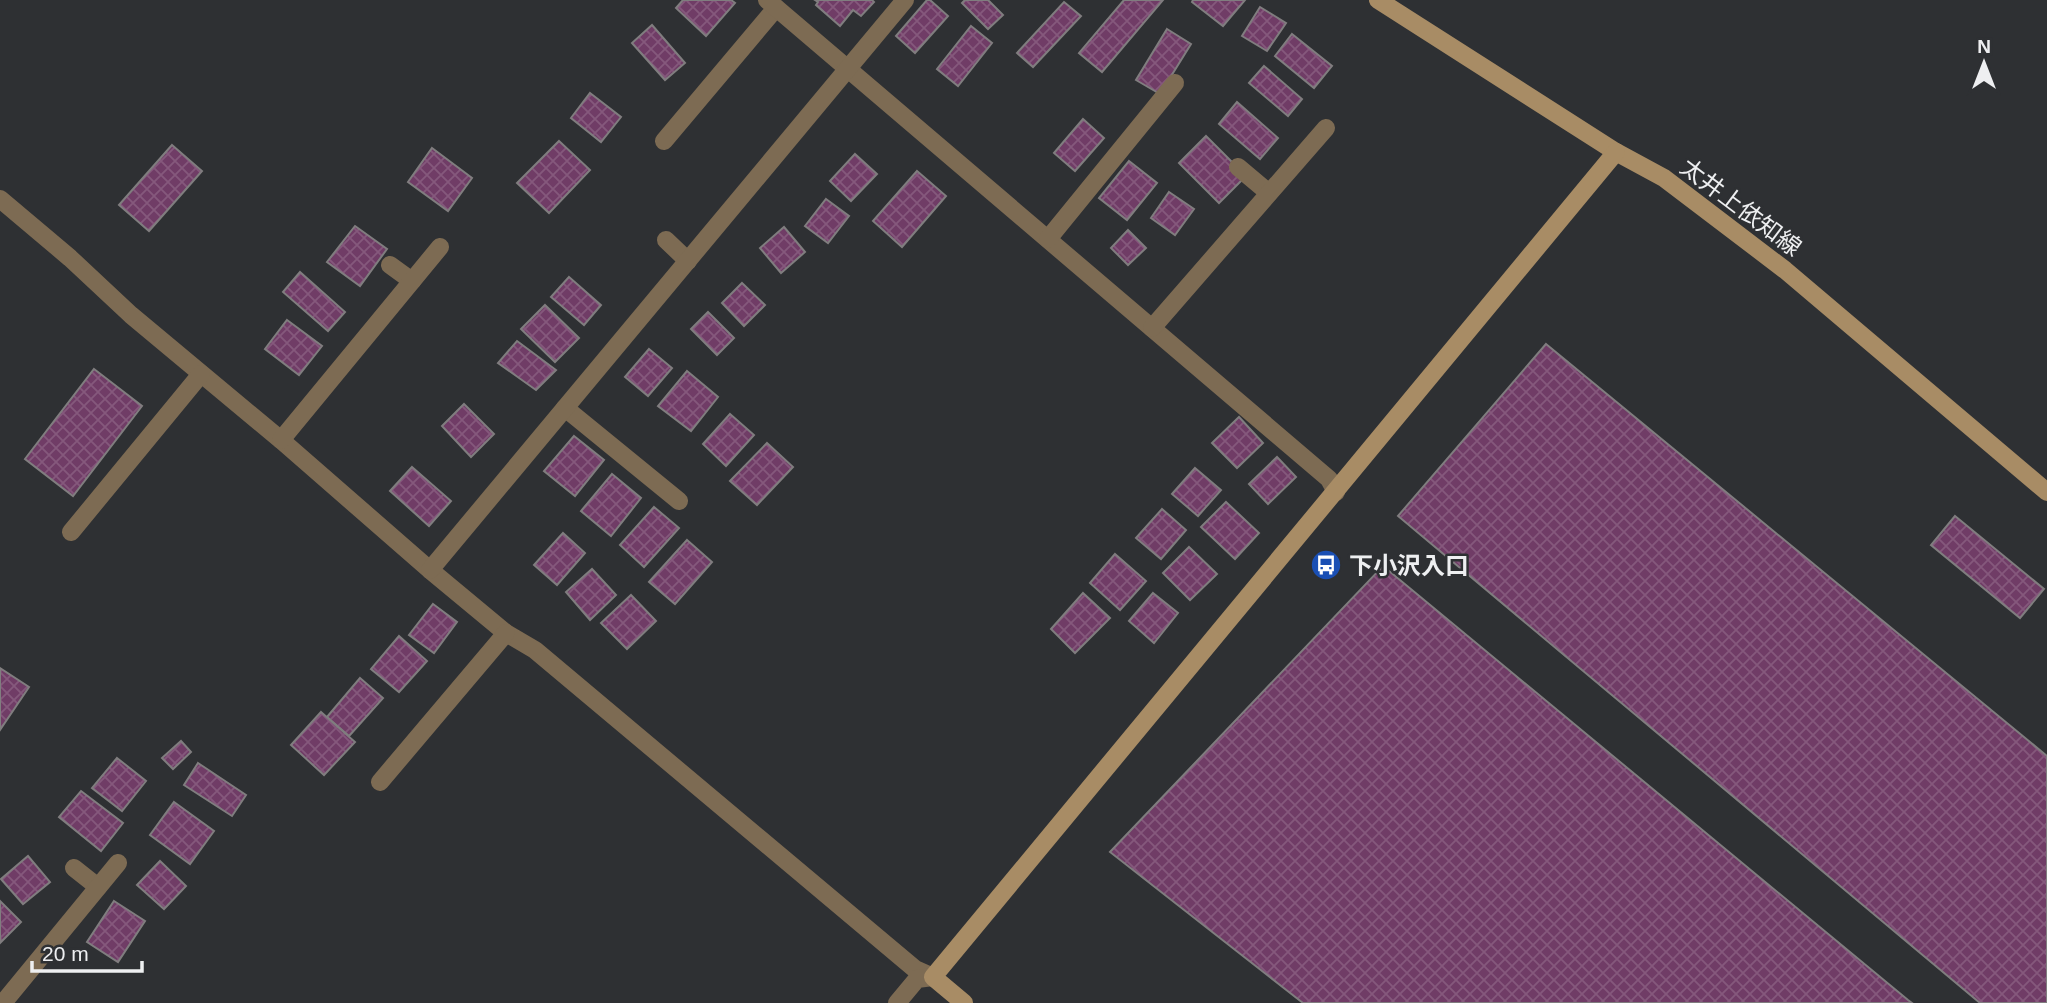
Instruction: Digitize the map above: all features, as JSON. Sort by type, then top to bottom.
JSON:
[{"type":"street","points":[[430,570],[905,0]]},
{"type":"street","name":"太井上依知線","points":[[1378,0],[1616,152],[1664,178],[1785,270],[2047,492]]},
{"type":"street","points":[[664,141],[772,4],[1329,479],[1336,492]]},
{"type":"street","points":[[1048,240],[1175,83]]},
{"type":"street","points":[[1152,328],[1326,128]]},
{"type":"street","points":[[897,1003],[917,979],[933,977],[1616,152]]},
{"type":"street","points":[[1238,167],[1269,193]]},
{"type":"street","points":[[0,199],[70,258],[131,315],[281,440],[430,570],[506,633],[535,650],[915,969],[933,977],[964,1003]]},
{"type":"street","points":[[666,240],[688,261]]},
{"type":"street","points":[[281,440],[440,247]]},
{"type":"street","points":[[390,265],[412,281]]},
{"type":"street","points":[[71,532],[201,374]]},
{"type":"street","points":[[565,408],[679,501]]},
{"type":"street","points":[[380,782],[506,633]]},
{"type":"street","points":[[3,1003],[118,863]]},
{"type":"street","points":[[74,868],[98,887]]},
{"type":"building","points":[[683,0],[731,0],[735,3],[706,36],[676,8]]},
{"type":"building","points":[[815,0],[874,2],[861,16],[853,10],[840,26],[816,5],[818,2]]},
{"type":"building","points":[[927,0],[948,16],[915,53],[896,36]]},
{"type":"building","points":[[965,0],[988,0],[1003,15],[988,29],[962,3]]},
{"type":"building","points":[[1124,0],[1163,0],[1102,72],[1079,53]]},
{"type":"building","points":[[1245,0],[1223,26],[1192,2]]},
{"type":"building","points":[[1064,2],[1081,16],[1033,67],[1017,53]]},
{"type":"building","points":[[1260,7],[1286,23],[1267,51],[1242,36]]},
{"type":"building","points":[[652,25],[685,63],[665,80],[632,43]]},
{"type":"building","points":[[971,26],[992,43],[958,86],[937,69]]},
{"type":"building","points":[[1167,29],[1191,44],[1160,94],[1136,80]]},
{"type":"building","points":[[1292,34],[1332,66],[1314,88],[1275,56]]},
{"type":"building","points":[[1264,66],[1302,99],[1288,116],[1249,83]]},
{"type":"building","points":[[590,93],[621,117],[601,142],[571,118]]},
{"type":"building","points":[[1237,102],[1278,138],[1260,159],[1219,124]]},
{"type":"building","points":[[1083,119],[1104,138],[1075,171],[1054,153]]},
{"type":"building","points":[[1206,136],[1246,176],[1219,203],[1179,163]]},
{"type":"building","points":[[559,141],[590,170],[549,213],[517,183]]},
{"type":"building","points":[[172,145],[202,171],[149,231],[119,205]]},
{"type":"building","points":[[432,148],[472,178],[448,211],[408,182]]},
{"type":"building","points":[[855,154],[877,174],[851,201],[830,181]]},
{"type":"building","points":[[1129,161],[1157,183],[1127,220],[1099,198]]},
{"type":"building","points":[[917,171],[946,196],[902,247],[873,221]]},
{"type":"building","points":[[1169,192],[1194,209],[1175,235],[1151,218]]},
{"type":"building","points":[[826,199],[849,216],[828,243],[805,226]]},
{"type":"building","points":[[355,226],[387,249],[360,286],[327,262]]},
{"type":"building","points":[[784,227],[805,252],[781,273],[760,248]]},
{"type":"building","points":[[1128,230],[1146,248],[1128,265],[1111,248]]},
{"type":"building","points":[[300,272],[345,312],[328,331],[283,292]]},
{"type":"building","points":[[569,277],[601,305],[584,325],[551,297]]},
{"type":"building","points":[[742,283],[765,305],[744,326],[722,303]]},
{"type":"building","points":[[545,305],[579,338],[555,362],[521,329]]},
{"type":"building","points":[[708,312],[734,338],[717,355],[691,329]]},
{"type":"building","points":[[287,320],[322,346],[299,375],[265,349]]},
{"type":"building","points":[[517,341],[556,370],[536,390],[498,363]]},
{"type":"building","points":[[1546,344],[2047,756],[2047,1003],[1980,1003],[1398,516]]},
{"type":"building","points":[[649,349],[672,368],[648,396],[625,377]]},
{"type":"building","points":[[94,369],[142,406],[73,496],[25,459]]},
{"type":"building","points":[[687,371],[718,397],[691,431],[658,406]]},
{"type":"building","points":[[464,404],[494,434],[471,457],[442,426]]},
{"type":"building","points":[[730,414],[754,435],[726,466],[703,444]]},
{"type":"building","points":[[1239,417],[1263,443],[1237,468],[1212,443]]},
{"type":"building","points":[[574,436],[604,460],[575,496],[544,471]]},
{"type":"building","points":[[767,443],[793,467],[757,505],[730,481]]},
{"type":"building","points":[[1277,457],[1296,477],[1268,504],[1249,484]]},
{"type":"building","points":[[412,467],[451,501],[429,526],[390,491]]},
{"type":"building","points":[[1195,468],[1221,490],[1198,516],[1172,494]]},
{"type":"building","points":[[612,474],[641,498],[611,536],[581,511]]},
{"type":"building","points":[[1226,502],[1259,533],[1235,559],[1201,527]]},
{"type":"building","points":[[654,507],[679,528],[644,567],[620,545]]},
{"type":"building","points":[[1162,509],[1186,530],[1161,559],[1136,538]]},
{"type":"building","points":[[1955,516],[2044,589],[2020,618],[1931,545]]},
{"type":"building","points":[[563,533],[585,553],[557,585],[534,565]]},
{"type":"building","points":[[687,540],[712,562],[675,604],[649,582]]},
{"type":"building","points":[[1189,547],[1217,574],[1190,600],[1163,573]]},
{"type":"building","points":[[1115,554],[1146,581],[1120,610],[1090,583]]},
{"type":"building","points":[[1383,566],[1912,1003],[1303,1003],[1110,852]]},
{"type":"building","points":[[592,569],[616,595],[590,620],[566,592]]},
{"type":"building","points":[[1083,593],[1110,618],[1075,653],[1051,629]]},
{"type":"building","points":[[1153,593],[1178,613],[1154,643],[1129,621]]},
{"type":"building","points":[[631,595],[656,621],[627,649],[601,623]]},
{"type":"building","points":[[433,604],[457,622],[434,653],[409,635]]},
{"type":"building","points":[[399,636],[427,661],[399,692],[371,669]]},
{"type":"building","points":[[0,668],[29,687],[0,730]]},
{"type":"building","points":[[360,678],[383,698],[349,736],[327,717]]},
{"type":"building","points":[[321,712],[355,742],[324,775],[291,745]]},
{"type":"building","points":[[181,741],[191,752],[173,769],[162,758]]},
{"type":"building","points":[[117,758],[146,781],[122,811],[92,788]]},
{"type":"building","points":[[198,763],[246,795],[232,816],[184,785]]},
{"type":"building","points":[[81,791],[123,823],[101,851],[59,817]]},
{"type":"building","points":[[174,802],[214,831],[190,864],[150,835]]},
{"type":"building","points":[[28,856],[50,882],[23,904],[1,879]]},
{"type":"building","points":[[160,861],[186,886],[164,909],[137,885]]},
{"type":"building","points":[[0,901],[21,922],[0,943]]},
{"type":"building","points":[[114,901],[145,921],[118,962],[87,942]]},
{"type":"place","name":"下小沢入口","points":[[1326,565]]}]
